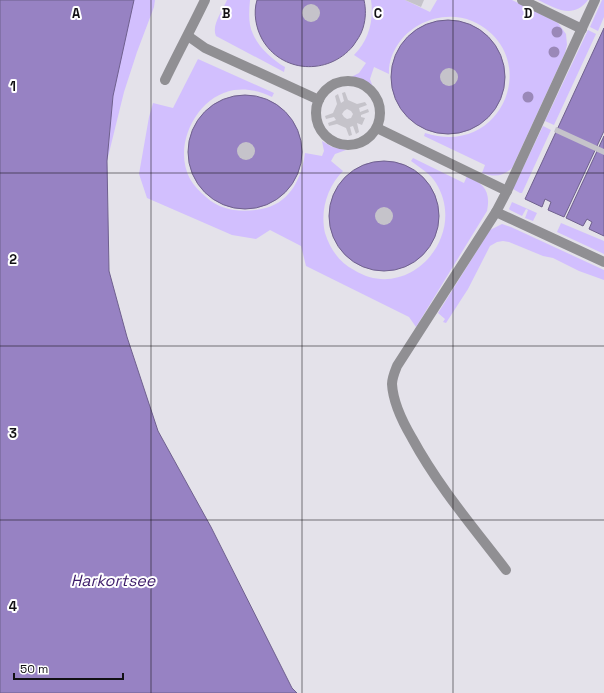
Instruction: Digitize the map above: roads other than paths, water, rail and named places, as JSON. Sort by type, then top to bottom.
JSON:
[{"type":"lane","points":[[165,80],[180,47],[188,36],[205,0]]},
{"type":"lane","points":[[522,0],[582,29]]},
{"type":"lane","points":[[506,570],[449,497],[421,455],[401,419],[394,396],[392,382],[397,366],[496,212],[595,0]]},
{"type":"lane","points":[[188,36],[205,48],[319,100]]},
{"type":"lane","points":[[353,81],[364,84],[370,89],[378,100],[380,122],[377,128],[368,139],[355,145],[340,145],[330,140],[322,132],[316,118],[316,107],[326,89],[339,82],[353,81]]},
{"type":"lane","points":[[377,128],[507,191]]},
{"type":"lane","points":[[496,212],[604,262]]},
{"type":"water","name":"Harkortsee","points":[[0,0],[134,0],[113,96],[107,161],[109,271],[127,337],[158,431],[211,527],[292,688],[297,693],[0,693]]},
{"type":"water","points":[[257,0],[364,0],[364,24],[360,35],[353,46],[343,56],[318,66],[293,64],[281,59],[270,50],[262,39],[256,20],[255,10]]},
{"type":"water","points":[[448,20],[470,24],[488,37],[501,55],[505,77],[501,99],[488,117],[470,130],[448,134],[426,130],[408,117],[395,99],[391,77],[395,55],[408,37],[426,24]]},
{"type":"water","points":[[604,28],[604,131],[564,217],[548,210],[551,202],[545,199],[542,207],[525,199]]},
{"type":"water","points":[[245,95],[267,99],[285,112],[298,130],[302,152],[298,174],[285,192],[267,205],[245,209],[223,205],[205,192],[192,174],[188,152],[192,130],[205,112],[223,99]]},
{"type":"water","points":[[604,136],[604,236],[589,229],[592,222],[587,219],[583,226],[566,218]]},
{"type":"water","points":[[384,161],[405,165],[415,170],[423,177],[430,185],[435,195],[439,216],[435,237],[430,247],[423,255],[415,262],[405,267],[384,271],[363,267],[353,262],[345,255],[338,247],[333,237],[329,216],[333,195],[338,185],[345,177],[353,170],[363,165]]}]
